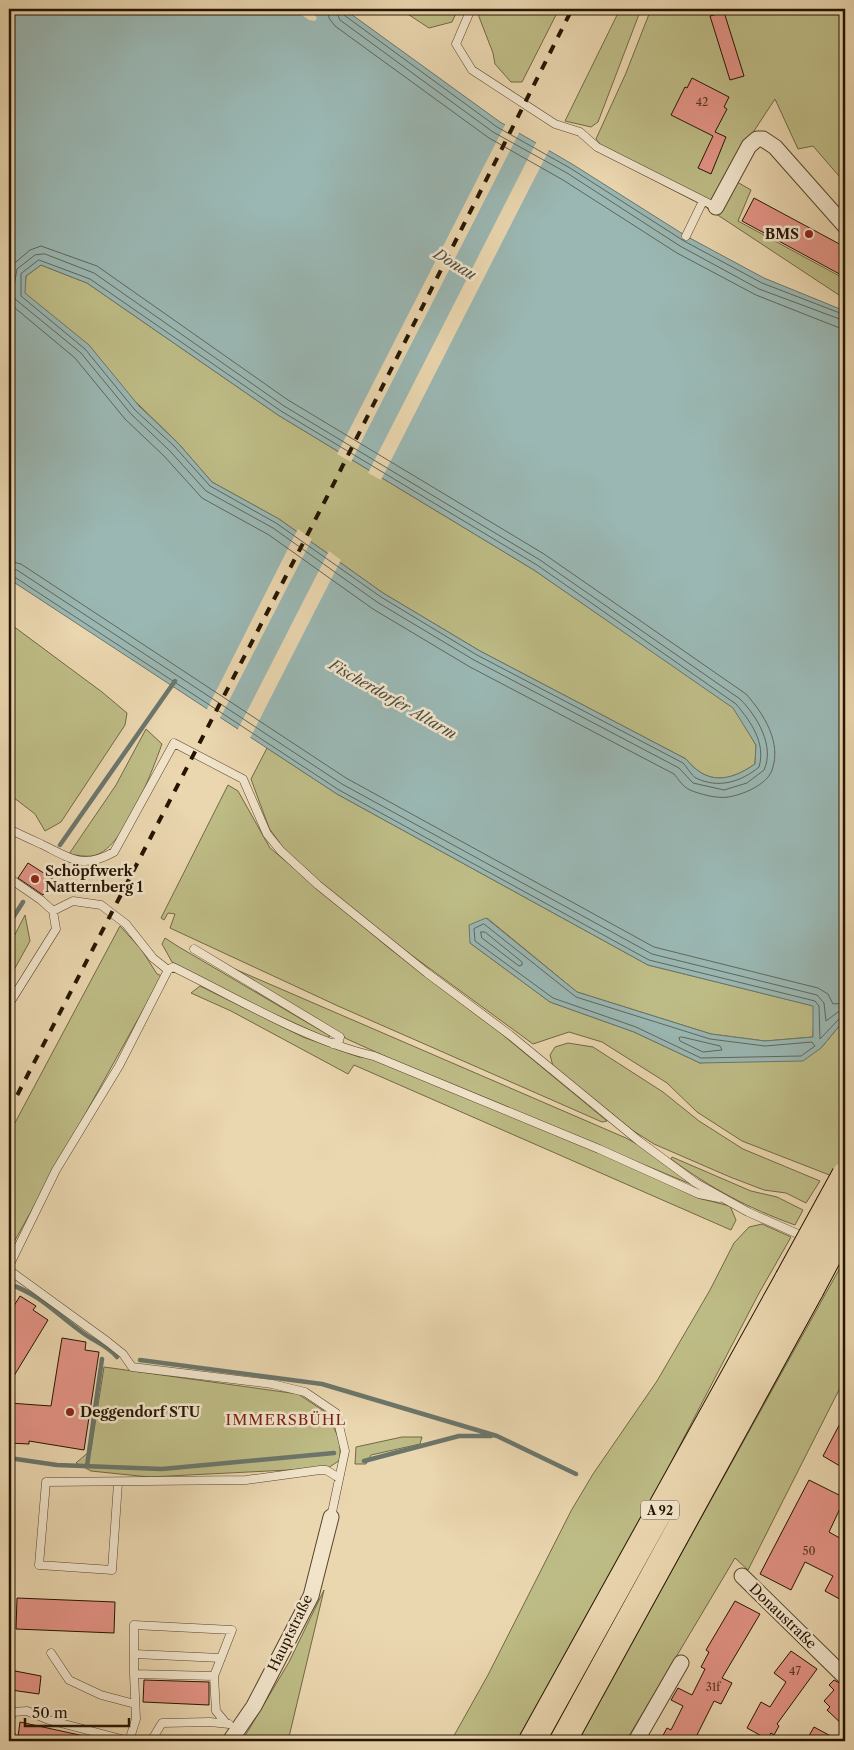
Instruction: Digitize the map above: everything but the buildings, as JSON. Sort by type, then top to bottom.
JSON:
[{"type":"highway","name":"A 92","points":[[563,1741],[799,1284],[845,1175]]},
{"type":"highway","name":"A 92","points":[[532,1741],[799,1284],[845,1225]]},
{"type":"street","points":[[709,204],[749,146],[757,139],[763,139],[775,147],[845,226]]},
{"type":"street","name":"Hauptstraße","points":[[230,1741],[232,1725],[254,1706],[310,1596],[332,1517]]},
{"type":"street","name":"Donaustraße","points":[[742,1576],[845,1677]]},
{"type":"street","points":[[636,1741],[681,1663]]},
{"type":"lane","points":[[471,9],[456,44],[472,70],[555,124],[580,132],[597,147],[709,204],[686,236]]},
{"type":"lane","points":[[9,829],[42,844],[64,857],[88,861],[102,859],[114,852],[174,743],[243,778],[267,834],[281,851],[318,885],[427,973],[510,1035],[639,1141],[696,1183],[748,1212],[819,1243]]},
{"type":"lane","points":[[9,1004],[56,929],[53,911],[41,900],[11,880]]},
{"type":"lane","points":[[53,911],[73,901],[86,901],[101,905],[126,924],[153,958],[168,970]]},
{"type":"lane","points":[[194,949],[340,1037],[339,1041],[333,1044]]},
{"type":"lane","points":[[9,1266],[56,1170],[119,1066],[168,970],[173,967],[316,1038],[401,1067],[599,1149],[699,1194],[725,1199]]},
{"type":"lane","points":[[828,1247],[836,1251]]},
{"type":"lane","points":[[9,1270],[115,1348],[132,1367],[272,1384],[305,1392],[336,1413],[345,1451],[332,1517]]},
{"type":"lane","points":[[118,1483],[112,1570],[38,1565],[46,1482],[118,1483],[246,1480],[320,1470],[326,1470],[339,1478]]},
{"type":"lane","points":[[9,1721],[14,1712],[27,1711],[49,1720],[129,1741],[136,1719],[134,1625],[232,1630],[214,1676],[216,1711],[232,1725]]},
{"type":"lane","points":[[51,1653],[69,1680],[101,1695],[135,1704]]},
{"type":"lane","points":[[134,1654],[221,1658]]},
{"type":"lane","points":[[134,1674],[214,1676]]},
{"type":"lane","points":[[151,1741],[162,1724],[232,1725]]},
{"type":"lane","points":[[9,1730],[14,1741]]},
{"type":"shaded area","points":[[400,9],[458,9],[452,22],[429,28]]},
{"type":"shaded area","points":[[476,9],[559,9],[522,82],[511,82],[495,64],[493,53]]},
{"type":"shaded area","points":[[620,9],[641,9],[598,122],[591,127],[565,121]]},
{"type":"shaded area","points":[[651,9],[845,9],[845,183],[813,146],[798,149],[775,99],[725,175],[751,190],[738,221],[845,279],[845,299],[704,206],[611,158],[596,139],[626,73]]},
{"type":"shaded area","points":[[41,265],[87,283],[278,415],[534,570],[734,708],[756,745],[755,764],[727,777],[710,777],[702,773],[686,759],[480,651],[383,593],[279,519],[212,482],[178,443],[24,293],[26,276]]},
{"type":"shaded area","points":[[9,623],[102,692],[127,713],[125,725],[61,822],[45,831],[35,814],[9,794]]},
{"type":"shaded area","points":[[146,729],[162,744],[144,790],[125,826],[115,841],[103,851],[92,856],[69,854],[116,785]]},
{"type":"shaded area","points":[[267,748],[337,794],[648,965],[814,1006],[813,1037],[765,1041],[711,1034],[577,992],[487,918],[470,943],[550,1002],[634,1032],[700,1063],[821,1048],[845,1019],[845,1153],[832,1176],[742,1141],[697,1112],[667,1083],[602,1042],[569,1032],[533,1044],[399,946],[292,860],[269,828],[251,779]]},
{"type":"shaded area","points":[[228,785],[238,791],[270,848],[389,948],[498,1031],[607,1121],[602,1122],[338,1006],[170,928],[175,914],[168,913],[164,920],[161,918]]},
{"type":"shaded area","points":[[25,915],[30,941],[9,979],[9,946]]},
{"type":"shaded area","points":[[120,926],[141,949],[157,974],[162,976],[9,1251],[9,1134]]},
{"type":"shaded area","points":[[165,938],[330,1036],[327,1038],[255,1005],[172,962],[162,944]]},
{"type":"shaded area","points":[[230,967],[626,1138],[646,1149],[700,1188],[400,1063],[347,1039],[229,969]]},
{"type":"shaded area","points":[[200,986],[303,1037],[359,1057],[367,1057],[595,1150],[698,1198],[730,1206],[736,1220],[731,1230],[354,1065],[348,1074],[231,1011],[191,993]]},
{"type":"shaded area","points":[[568,1043],[593,1047],[663,1092],[699,1121],[743,1149],[820,1181],[806,1203],[786,1193],[764,1190],[730,1177],[654,1144],[632,1130],[553,1066],[550,1055],[555,1047]]},
{"type":"shaded area","points":[[672,1157],[751,1191],[777,1197],[803,1210],[795,1225],[778,1219],[716,1189],[671,1159]]},
{"type":"shaded area","points":[[762,1224],[791,1237],[758,1295],[611,1578],[517,1741],[451,1741],[488,1675],[571,1511],[593,1474],[657,1381],[710,1290],[734,1243],[749,1227]]},
{"type":"shaded area","points":[[841,1266],[845,1269],[845,1378],[748,1570],[735,1558],[626,1741],[577,1741]]},
{"type":"shaded area","points":[[104,1367],[298,1394],[327,1413],[340,1441],[340,1460],[328,1468],[149,1477],[91,1471],[76,1463],[91,1450]]},
{"type":"shaded area","points":[[402,1437],[422,1437],[420,1444],[371,1455],[366,1464],[355,1464],[356,1447]]},
{"type":"shaded area","points":[[324,1590],[288,1741],[242,1741],[289,1662]]},
{"type":"water","points":[[9,9],[344,9],[500,122],[572,164],[686,236],[764,278],[845,311],[845,1019],[821,1048],[803,1061],[700,1063],[634,1032],[550,1002],[470,943],[469,925],[486,918],[577,992],[711,1034],[765,1041],[813,1037],[813,1006],[648,965],[337,794],[9,579]],"holes":[[[41,265],[87,283],[278,415],[534,570],[733,708],[756,745],[755,764],[727,777],[710,777],[702,773],[686,759],[480,651],[383,593],[279,519],[212,482],[178,443],[139,406],[89,345],[25,293],[26,276]]]},
{"type":"pier","points":[[293,9],[310,9],[317,18],[315,21],[309,20]]},
{"type":"pier","points":[[506,123],[520,131],[351,462],[337,454]]},
{"type":"pier","points":[[537,141],[550,148],[381,480],[368,473]]},
{"type":"pier","points":[[298,529],[312,539],[219,720],[206,711]]},
{"type":"pier","points":[[329,551],[341,560],[249,740],[237,731]]},
{"type":"waterway","points":[[60,845],[175,681]]},
{"type":"waterway","points":[[9,924],[23,902]]},
{"type":"waterway","points":[[9,1284],[39,1299],[83,1333],[109,1349],[117,1357]]},
{"type":"waterway","points":[[87,1466],[102,1359]]},
{"type":"waterway","points":[[140,1360],[322,1384],[497,1436],[576,1474]]},
{"type":"waterway","points":[[364,1461],[459,1436],[491,1436]]},
{"type":"waterway","points":[[9,1458],[57,1465],[162,1469],[334,1453]]},
{"type":"railway","points":[[9,1111],[329,493],[572,9]]},
{"type":"place","name":"BMS","points":[[809,234]]},
{"type":"place","name":"Schöpfwerk Natternberg 1","points":[[35,879]]},
{"type":"place","name":"Deggendorf STU","points":[[70,1412]]},
{"type":"district","name":"IMMERSBÜHL","points":[[286,1419]]},
{"type":"water label","name":"Donau","points":[[455,264]]},
{"type":"water label","name":"Fischerdorfer Altarm","points":[[393,699]]}]
